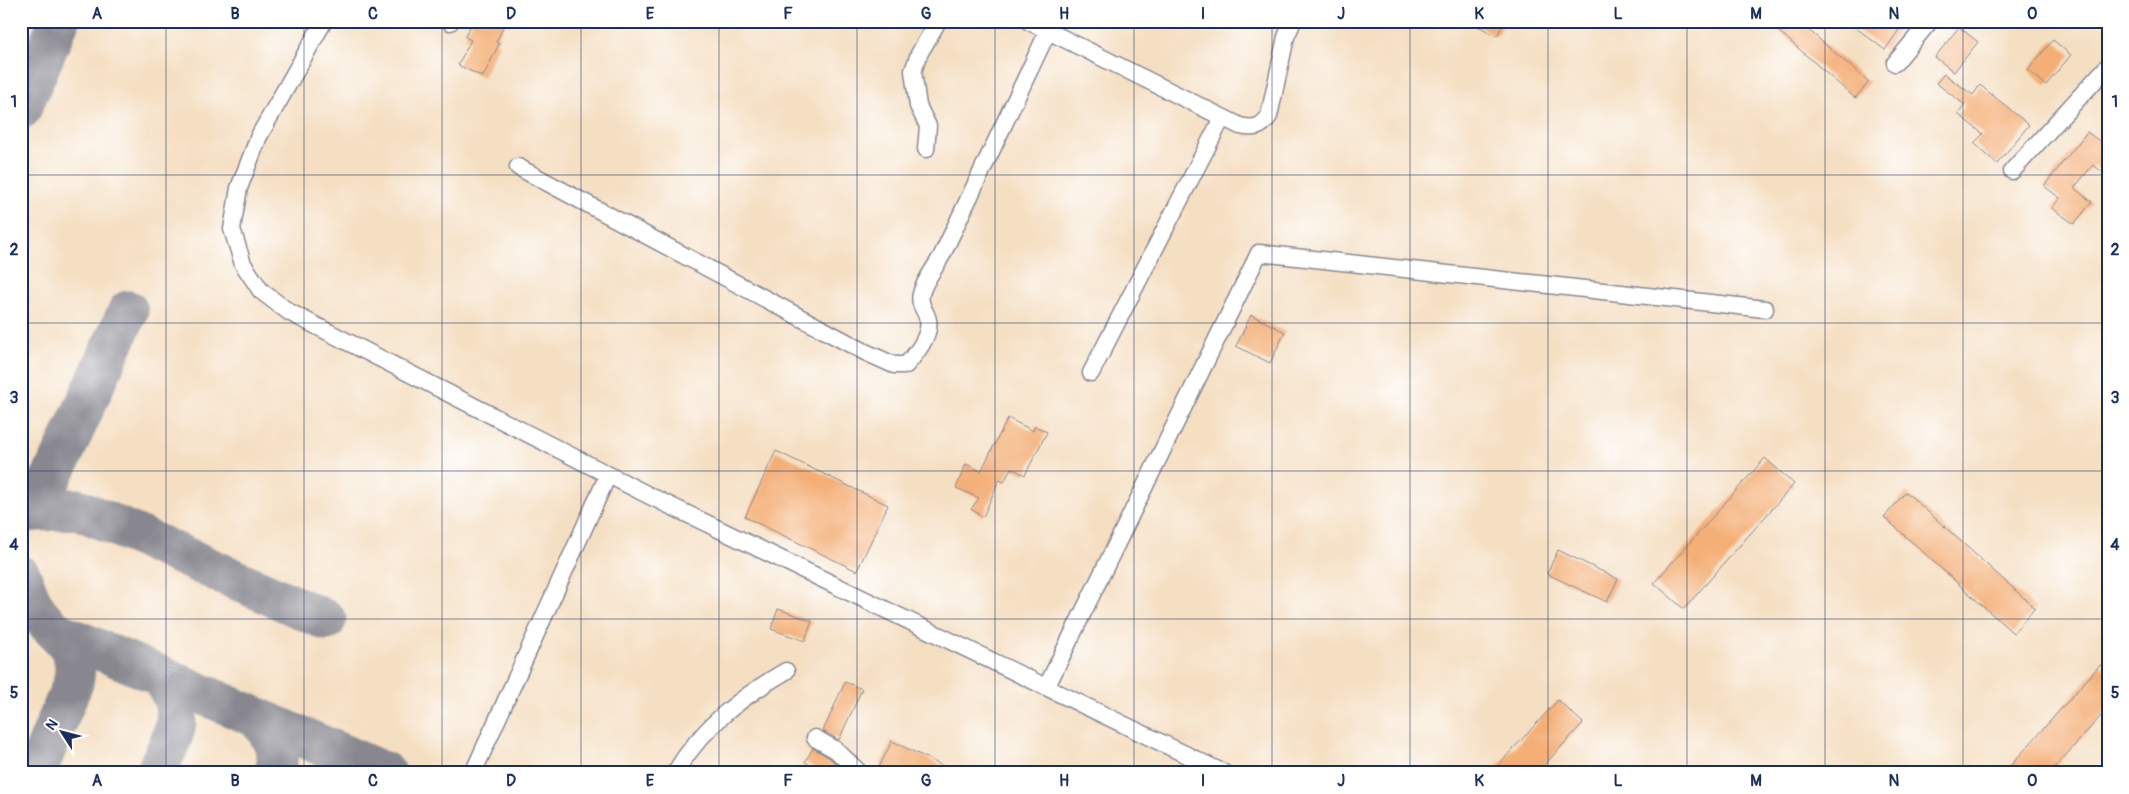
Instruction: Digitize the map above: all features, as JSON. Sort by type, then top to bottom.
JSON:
[{"type":"street","points":[[324,21],[259,136],[238,188],[232,229],[243,264],[261,291],[288,312],[608,475],[1224,773]]},
{"type":"street","points":[[926,149],[928,126],[918,106],[913,71],[919,54],[938,21]]},
{"type":"street","points":[[1028,21],[1222,118],[1251,129],[1262,126],[1269,116],[1286,36],[1293,21]]},
{"type":"street","points":[[1895,63],[1930,21]]},
{"type":"street","points":[[518,167],[865,352],[894,365],[906,365],[914,357],[927,334],[928,321],[921,306],[920,296],[923,286],[943,253],[1048,31]]},
{"type":"street","points":[[2012,171],[2108,66]]},
{"type":"street","points":[[1091,373],[1222,118]]},
{"type":"street","points":[[1047,686],[1259,254],[1765,309]]},
{"type":"street","points":[[474,773],[608,475]]},
{"type":"street","points":[[675,773],[702,735],[727,710],[755,689],[786,671]]},
{"type":"street","points":[[814,738],[836,750],[860,773]]},
{"type":"building","points":[[473,21],[506,21],[496,42],[499,44],[483,77],[458,65],[471,40],[465,37]]},
{"type":"building","points":[[1468,21],[1505,21],[1497,36]]},
{"type":"building","points":[[1767,21],[1798,21],[1869,82],[1855,98]]},
{"type":"building","points":[[1847,21],[1893,21],[1901,27],[1885,50]]},
{"type":"building","points":[[1959,27],[1978,42],[1954,72],[1935,57]]},
{"type":"building","points":[[2053,40],[2071,55],[2046,85],[2028,70]]},
{"type":"building","points":[[1944,74],[1973,95],[1980,85],[2029,125],[1997,164],[1974,143],[1983,134],[1958,114],[1965,105],[1936,83]]},
{"type":"building","points":[[2087,132],[2108,147],[2108,176],[2093,165],[2074,188],[2092,202],[2074,224],[2052,208],[2060,198],[2044,186]]},
{"type":"building","points":[[1251,315],[1285,332],[1270,363],[1236,346]]},
{"type":"building","points":[[1008,418],[1033,431],[1035,426],[1047,432],[1025,475],[1011,468],[1004,482],[999,480],[983,517],[971,509],[979,498],[956,488],[966,464],[981,471]]},
{"type":"building","points":[[776,451],[888,505],[857,571],[745,517]]},
{"type":"building","points":[[1765,458],[1794,484],[1684,609],[1654,583]]},
{"type":"building","points":[[1906,492],[2035,608],[2013,633],[1884,517]]},
{"type":"building","points":[[1558,550],[1618,579],[1607,602],[1547,574]]},
{"type":"building","points":[[778,609],[812,621],[805,641],[771,629]]},
{"type":"building","points":[[2100,665],[2108,672],[2108,708],[2050,773],[2004,773]]},
{"type":"building","points":[[845,682],[862,689],[839,740],[823,731]]},
{"type":"building","points":[[1558,700],[1583,723],[1537,773],[1491,773]]},
{"type":"building","points":[[892,741],[957,773],[890,773],[879,767]]},
{"type":"building","points":[[813,748],[830,758],[845,773],[823,773],[805,762]]},
{"type":"taxiway","points":[[21,109],[59,21]]},
{"type":"taxiway","points":[[25,511],[44,492],[61,459],[128,311]]},
{"type":"taxiway","points":[[21,512],[78,509],[326,620]]},
{"type":"taxiway","points":[[21,576],[35,608],[70,648],[74,658],[75,669],[73,683],[36,773]]},
{"type":"taxiway","points":[[58,632],[386,773]]},
{"type":"taxiway","points":[[156,773],[176,724],[174,702],[169,689],[159,675]]},
{"type":"taxiway","points":[[258,718],[274,744],[277,758],[277,766],[274,773]]}]
